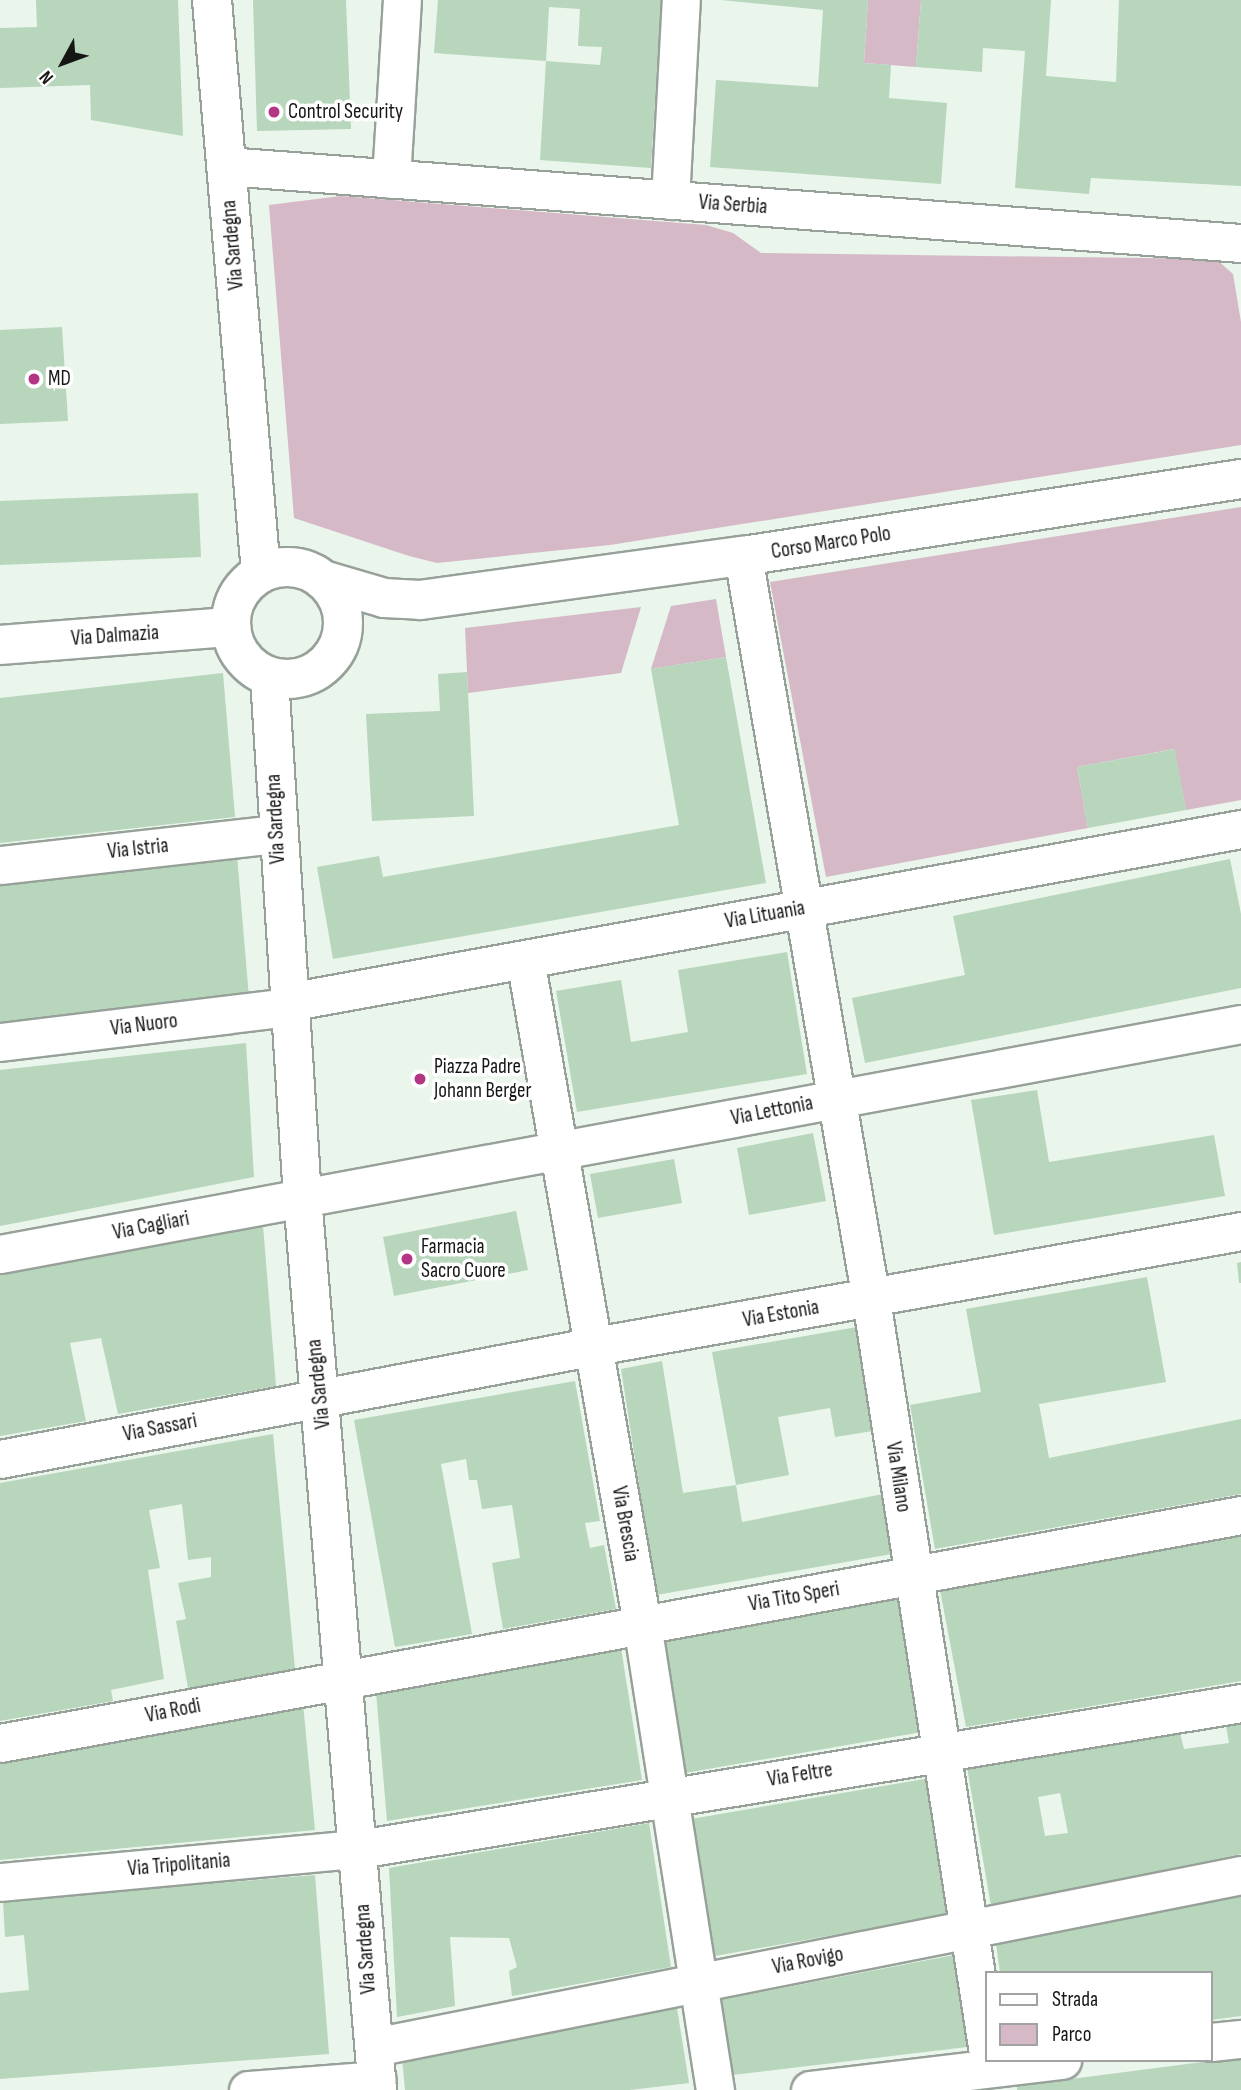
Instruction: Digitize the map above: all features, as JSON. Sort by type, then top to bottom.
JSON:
[{"type":"street","name":"Via Sardegna","points":[[212,0],[261,573]]},
{"type":"street","points":[[391,179],[402,0]]},
{"type":"street","points":[[670,200],[681,0]]},
{"type":"street","name":"Via Serbia","points":[[226,166],[1241,243]]},
{"type":"street","name":"Corso Marco Polo","points":[[420,600],[743,556],[1241,479]]},
{"type":"street","name":"Via Milano","points":[[743,556],[871,1299],[986,2041]]},
{"type":"street","points":[[282,567],[304,570],[323,580],[384,598],[420,600],[388,616],[312,674],[291,680],[270,677],[250,666],[237,649],[230,627],[233,606],[244,587],[261,573],[282,567]]},
{"type":"street","points":[[323,580],[337,598],[342,619],[340,641],[330,660]]},
{"type":"street","name":"Via Dalmazia","points":[[0,645],[230,627]]},
{"type":"street","name":"Via Sardegna","points":[[270,677],[276,834],[302,1197],[346,1679],[376,2072]]},
{"type":"street","name":"Via Lituania","points":[[288,1004],[1241,829]]},
{"type":"street","name":"Via Istria","points":[[0,865],[276,834]]},
{"type":"street","name":"Via Brescia","points":[[525,959],[642,1624],[715,2090]]},
{"type":"street","name":"Via Nuoro","points":[[0,1042],[288,1004]]},
{"type":"street","name":"Via Lettonia","points":[[302,1197],[1241,1024]]},
{"type":"street","name":"Via Cagliari","points":[[0,1254],[302,1197]]},
{"type":"street","name":"Via Estonia","points":[[320,1397],[1241,1231]]},
{"type":"street","name":"Via Sassari","points":[[0,1459],[320,1397]]},
{"type":"street","name":"Via Tito Speri","points":[[346,1679],[1241,1515]]},
{"type":"street","name":"Via Rodi","points":[[0,1743],[346,1679]]},
{"type":"street","name":"Via Feltre","points":[[359,1849],[1241,1703]]},
{"type":"street","name":"Via Tripolitania","points":[[0,1882],[359,1849]]},
{"type":"street","name":"Via Rovigo","points":[[248,2090],[376,2072],[698,1983],[1241,1875]]},
{"type":"street","points":[[1213,2042],[1241,2039]]},
{"type":"street","points":[[810,2090],[1038,2062]]},
{"type":"green space","points":[[868,0],[921,0],[916,67],[864,63]]},
{"type":"green space","points":[[341,196],[706,225],[733,233],[761,253],[1216,259],[1233,274],[1241,322],[1241,445],[610,545],[437,563],[409,556],[294,518],[269,205]]},
{"type":"green space","points":[[1241,507],[1241,800],[1186,810],[1174,749],[1077,767],[1088,828],[826,877],[770,582]]},
{"type":"green space","points":[[716,599],[726,657],[651,669],[671,606]]},
{"type":"green space","points":[[641,607],[621,673],[468,693],[465,628]]},
{"type":"building","points":[[36,0],[178,0],[183,136],[91,120],[90,85],[0,88],[0,28],[37,27]]},
{"type":"building","points":[[253,0],[346,0],[351,129],[257,131]]},
{"type":"building","points":[[438,0],[661,0],[651,168],[540,160],[546,61],[434,53]],"holes":[[[549,7],[580,9],[578,46],[602,47],[600,65],[546,61]]]},
{"type":"building","points":[[721,0],[868,0],[864,63],[891,65],[889,98],[947,103],[941,184],[710,167],[716,80],[818,87],[823,10]]},
{"type":"building","points":[[921,0],[1051,0],[1046,76],[1116,82],[1119,0],[1241,0],[1241,186],[1091,178],[1089,194],[1015,188],[1025,51],[983,48],[982,72],[916,67]]},
{"type":"building","points":[[62,327],[68,421],[0,424],[0,330]]},
{"type":"building","points":[[198,493],[201,557],[0,565],[0,501]]},
{"type":"building","points":[[726,657],[766,883],[333,959],[317,867],[379,856],[383,877],[679,825],[651,669]]},
{"type":"building","points":[[467,672],[474,816],[372,821],[366,714],[440,711],[438,674]]},
{"type":"building","points":[[223,673],[235,817],[0,843],[0,698]]},
{"type":"building","points":[[1175,749],[1186,810],[1088,828],[1077,767]]},
{"type":"building","points":[[237,855],[249,998],[0,1027],[0,883]]},
{"type":"building","points":[[1230,859],[1241,914],[1241,988],[865,1063],[852,998],[965,975],[953,916]]},
{"type":"building","points":[[787,952],[807,1074],[577,1112],[556,991],[621,980],[631,1042],[688,1032],[678,970]]},
{"type":"building","points":[[246,1043],[254,1177],[0,1226],[0,1070]]},
{"type":"building","points":[[1037,1090],[1049,1162],[1214,1135],[1225,1196],[994,1235],[971,1100]]},
{"type":"building","points":[[813,1133],[826,1201],[749,1215],[737,1148]]},
{"type":"building","points":[[674,1159],[682,1203],[598,1218],[590,1174]]},
{"type":"building","points":[[516,1211],[528,1270],[394,1296],[383,1237]]},
{"type":"building","points":[[263,1225],[276,1386],[118,1414],[101,1338],[70,1343],[86,1421],[0,1436],[0,1272]]},
{"type":"building","points":[[1241,1262],[1241,1283],[1239,1283],[1237,1263]]},
{"type":"building","points":[[1147,1277],[1166,1382],[1039,1404],[1049,1458],[1241,1419],[1241,1494],[935,1549],[910,1405],[981,1392],[966,1309]]},
{"type":"building","points":[[857,1327],[873,1431],[835,1437],[830,1408],[778,1417],[789,1475],[736,1485],[712,1352]]},
{"type":"building","points":[[662,1361],[683,1493],[736,1485],[742,1522],[883,1494],[892,1554],[656,1595],[621,1369]]},
{"type":"building","points":[[575,1381],[600,1521],[585,1523],[590,1548],[604,1545],[616,1609],[503,1629],[492,1563],[520,1558],[512,1505],[482,1509],[477,1480],[469,1480],[466,1459],[441,1464],[472,1634],[395,1647],[354,1420]]},
{"type":"building","points":[[273,1434],[295,1669],[188,1688],[176,1621],[186,1619],[178,1583],[211,1577],[211,1557],[188,1560],[182,1504],[149,1510],[160,1568],[148,1570],[164,1679],[111,1690],[113,1701],[0,1721],[0,1483]]},
{"type":"building","points":[[1241,1536],[1241,1681],[966,1727],[940,1590]]},
{"type":"building","points":[[899,1599],[922,1732],[685,1773],[661,1639]]},
{"type":"building","points":[[621,1648],[642,1780],[387,1821],[376,1692]]},
{"type":"building","points":[[303,1703],[315,1830],[0,1860],[0,1760]]},
{"type":"building","points":[[1241,1724],[1241,1854],[991,1906],[967,1767],[1180,1733],[1184,1749],[1229,1743],[1226,1726]],"holes":[[[1060,1793],[1068,1833],[1045,1836],[1038,1797]]]},
{"type":"building","points":[[930,1778],[951,1914],[715,1956],[691,1819]]},
{"type":"building","points":[[649,1823],[671,1967],[512,1996],[509,1971],[517,1967],[509,1938],[450,1937],[455,2006],[397,2017],[389,1868]]},
{"type":"building","points":[[315,1875],[329,2054],[0,2079],[0,1993],[29,1990],[24,1935],[5,1937],[3,1901]]},
{"type":"building","points":[[1241,1894],[1241,2016],[1213,2020],[1213,1971],[1000,1971],[996,1943]]},
{"type":"building","points":[[959,1954],[967,2047],[732,2075],[720,2000]]},
{"type":"building","points":[[677,2008],[689,2083],[630,2090],[405,2090],[402,2058]]},
{"type":"building","points":[[1241,2057],[1241,2090],[1017,2090],[1017,2086]]},
{"type":"place","name":"Control Security","points":[[274,112]]},
{"type":"place","name":"MD","points":[[34,379]]},
{"type":"place","name":"Piazza Padre Johann Berger","points":[[420,1079]]},
{"type":"place","name":"Farmacia Sacro Cuore","points":[[407,1259]]}]
